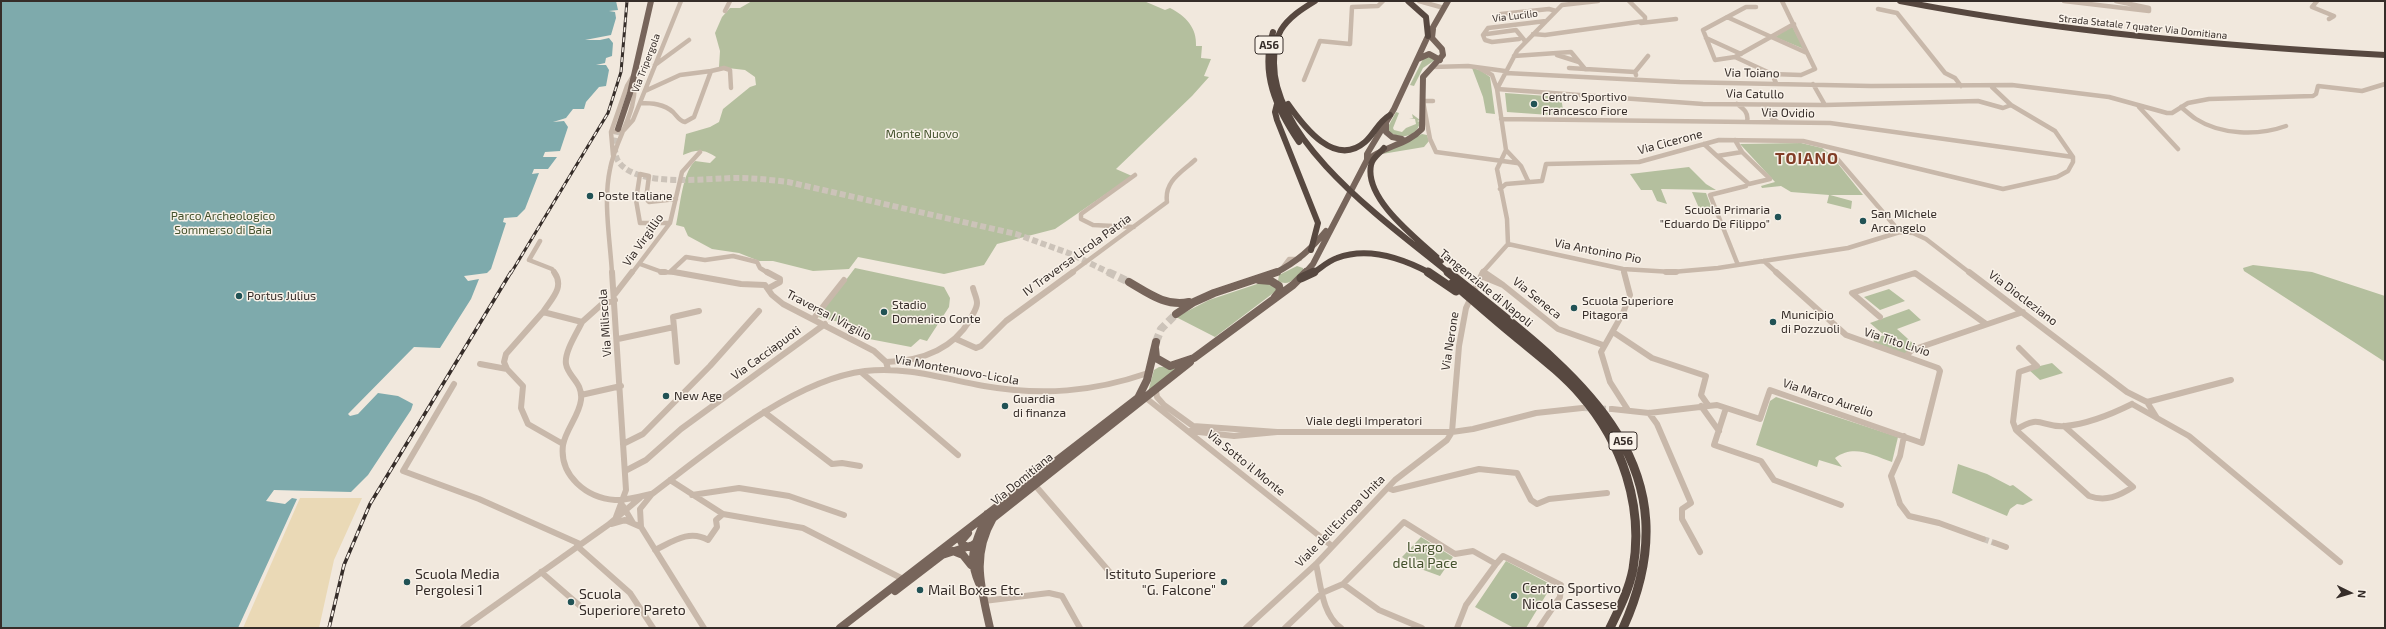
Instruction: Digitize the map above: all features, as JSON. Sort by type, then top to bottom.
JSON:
[{"type":"highway","name":"Tangenziale di Napoli","points":[[1307,1],[1282,19],[1269,42],[1268,72],[1279,102],[1299,142],[1337,181],[1362,203],[1483,305],[1554,359],[1587,391],[1614,425],[1630,457],[1643,494],[1648,529],[1647,548],[1641,588],[1623,628]]},
{"type":"highway","name":"Tangenziale di Napoli","points":[[1279,102],[1274,64],[1276,38],[1282,26],[1291,16],[1315,1]]},
{"type":"highway","points":[[1408,1],[1426,17],[1428,36]]},
{"type":"highway","name":"Strada Statale 7 quater Via Domitiana","points":[[1900,1],[2033,24],[2166,41],[2385,55]]},
{"type":"highway","name":"Strada Statale 7 quater Via Domitiana","points":[[1914,1],[1998,16],[2127,34],[2218,42],[2385,52]]},
{"type":"highway","points":[[1311,250],[1316,237],[1318,223],[1276,116],[1279,102],[1288,105],[1316,138],[1336,149],[1351,149],[1361,146],[1382,118],[1390,116]]},
{"type":"highway","points":[[1384,148],[1375,157],[1370,167],[1370,177],[1377,195],[1386,208],[1463,280],[1466,291]]},
{"type":"highway","points":[[1303,276],[1338,257],[1360,253],[1380,254],[1401,258],[1420,266],[1466,291]]},
{"type":"highway","name":"Tangenziale di Napoli","points":[[1483,305],[1554,369],[1581,396],[1604,427],[1620,456],[1632,492],[1637,541],[1631,580],[1625,598],[1610,628]]},
{"type":"main road","name":"Via Miliscola","points":[[622,130],[651,1]]},
{"type":"main road","points":[[1367,160],[1367,154],[1390,116],[1428,36],[1448,1]]},
{"type":"main road","points":[[1194,358],[1303,276],[1313,264],[1332,223],[1367,160],[1384,148],[1416,135],[1422,129],[1423,77],[1440,60],[1443,51],[1433,39],[1433,29]]},
{"type":"main road","points":[[1418,59],[1421,55],[1428,53],[1437,56],[1440,60]]},
{"type":"main road","points":[[1386,123],[1386,132],[1389,136],[1405,139]]},
{"type":"main road","points":[[1168,303],[1179,305],[1198,300],[1280,271],[1311,250],[1332,223]]},
{"type":"main road","points":[[1295,260],[1304,266],[1303,276]]},
{"type":"main road","points":[[1256,280],[1271,281],[1279,286],[1280,291],[1274,299]]},
{"type":"main road","points":[[1129,282],[1168,303],[1173,308],[1174,313],[1198,300]]},
{"type":"main road","name":"Via Domitiana","points":[[840,628],[1138,398],[1143,393],[1155,345],[1156,358],[1165,365],[1175,366],[1194,358]]},
{"type":"main road","name":"Via Domitiana","points":[[847,628],[942,555],[971,546],[981,539],[984,531],[999,512],[1156,391],[1194,358]]},
{"type":"main road","points":[[971,565],[971,546],[987,514]]},
{"type":"main road","points":[[971,546],[963,545],[961,541],[977,522]]},
{"type":"main road","points":[[981,539],[978,562],[981,587],[990,628]]},
{"type":"main road","points":[[953,551],[963,555],[971,565],[981,587]]},
{"type":"street","name":"Via Tripergola","points":[[622,130],[633,120],[681,1]]},
{"type":"street","points":[[725,11],[730,1]]},
{"type":"street","points":[[1304,80],[1320,40],[1350,44],[1352,8],[1378,6],[1383,1]]},
{"type":"street","points":[[1419,1],[1444,8]]},
{"type":"street","name":"Via Lucilio","points":[[1508,71],[1514,56],[1533,34],[1562,5],[1598,1]]},
{"type":"street","points":[[1628,1],[1645,17],[1645,21],[1641,23]]},
{"type":"street","points":[[2064,1],[2149,11],[2149,8],[2139,4],[2116,1]]},
{"type":"street","points":[[2317,1],[2312,7],[2334,16],[2329,18]]},
{"type":"street","points":[[1735,57],[1772,74],[1801,75],[1814,71],[1814,66],[1808,53],[1782,2]]},
{"type":"street","points":[[1756,7],[1746,7],[1703,30],[1715,60],[1735,57],[1742,54],[1794,24]]},
{"type":"street","points":[[1501,14],[1549,9],[1556,11]]},
{"type":"street","points":[[1878,9],[1897,13],[1945,73],[1955,78],[1961,86]]},
{"type":"street","points":[[1727,17],[1808,53]]},
{"type":"street","points":[[1533,34],[1545,35],[1676,19]]},
{"type":"street","name":"Via Lucilio","points":[[1519,39],[1492,42],[1485,40],[1483,35],[1488,28],[1546,21]]},
{"type":"street","points":[[1486,34],[1516,30],[1526,42]]},
{"type":"street","points":[[1706,38],[1742,54]]},
{"type":"street","points":[[654,65],[689,40]]},
{"type":"street","points":[[1514,56],[1541,53],[1554,54],[1579,62],[1585,69]]},
{"type":"street","points":[[1635,72],[1648,56]]},
{"type":"street","points":[[1432,67],[1448,65],[1475,67],[1490,74],[1497,89],[1506,150],[1519,164],[1528,181],[1509,183],[1503,185],[1500,189]]},
{"type":"street","name":"Via Toiano","points":[[1475,67],[1508,71],[1638,80],[1992,87],[2012,85],[2106,97],[2167,113],[2188,103],[2209,99],[2315,95],[2318,86],[2362,91],[2385,84]]},
{"type":"street","points":[[645,91],[680,75],[724,68],[730,70],[730,88]]},
{"type":"street","points":[[1568,68],[1635,72]]},
{"type":"street","points":[[640,102],[663,105],[674,112],[680,121],[689,121],[694,117],[711,71]]},
{"type":"street","points":[[1497,89],[1499,81],[1508,71]]},
{"type":"street","points":[[1635,72],[1638,80]]},
{"type":"street","points":[[1772,74],[1776,83]]},
{"type":"street","name":"Via Miliscola","points":[[624,504],[626,490],[621,386],[607,190],[613,155],[611,132],[627,86],[634,76]]},
{"type":"street","points":[[1813,84],[1825,105]]},
{"type":"street","points":[[1834,154],[1840,154],[1839,150],[2006,189],[2063,174],[2071,168],[2073,157],[2066,144],[2055,131],[2011,105],[1992,87]]},
{"type":"street","name":"Via Catullo","points":[[1497,89],[1678,102],[1768,105],[1978,101],[2003,108],[2011,105]]},
{"type":"street","points":[[1433,101],[1423,101],[1430,139],[1436,152],[1500,159],[1519,164]]},
{"type":"street","points":[[1737,104],[1744,109],[1748,116],[1747,122]]},
{"type":"street","points":[[1768,105],[1767,110],[1772,118],[1778,122]]},
{"type":"street","points":[[2139,106],[2178,149]]},
{"type":"street","points":[[2181,107],[2201,122],[2233,130],[2271,132],[2286,126]]},
{"type":"street","name":"Via Ovidio","points":[[1501,119],[1836,124],[2073,157]]},
{"type":"street","name":"Via Miliscola","points":[[613,155],[623,136],[622,130]]},
{"type":"street","points":[[611,132],[622,130]]},
{"type":"street","points":[[611,140],[617,135],[623,136]]},
{"type":"street","name":"Via Cicerone","points":[[1528,181],[1542,180],[1546,164],[1639,162],[1719,140],[1803,141],[1839,150]]},
{"type":"street","points":[[1704,144],[1749,184],[1770,179],[1742,152],[1735,140]]},
{"type":"street","points":[[1828,148],[1828,151],[1834,154],[1900,232]]},
{"type":"street","points":[[1506,150],[1498,165],[1498,181],[1507,219],[1508,244]]},
{"type":"street","name":"Via Virgillio","points":[[615,297],[670,223],[682,172],[700,152]]},
{"type":"street","points":[[1717,156],[1742,152]]},
{"type":"street","name":"IV Traversa Licola Patria","points":[[956,339],[979,348],[1006,321],[1167,202],[1165,196],[1167,185],[1195,160]]},
{"type":"street","points":[[1498,165],[1508,162],[1519,164]]},
{"type":"street","points":[[670,223],[640,223],[636,196],[640,174],[649,176],[646,199],[649,202],[676,200]]},
{"type":"street","points":[[1134,227],[1127,225],[1093,226],[1081,219],[1081,214],[1101,198],[1135,175]]},
{"type":"street","points":[[1498,181],[1509,183]]},
{"type":"street","points":[[1738,266],[1710,196],[1746,186]]},
{"type":"street","name":"Via Antonino Pio","points":[[1508,244],[1623,269],[1672,272],[1738,266],[1848,248],[1900,232]]},
{"type":"street","name":"Via Diocleziano","points":[[1900,232],[1913,233],[1926,239],[2127,392],[2147,402]]},
{"type":"street","points":[[540,241],[529,260],[552,269],[560,279],[559,288],[543,312],[506,354],[504,362],[507,369],[523,386],[521,408],[528,424],[563,444]]},
{"type":"street","name":"Via Nerone","points":[[1452,432],[1462,323],[1482,274],[1508,244]]},
{"type":"street","points":[[640,264],[662,272],[671,271],[741,284],[759,284],[768,288],[780,282],[780,279],[760,268],[757,262],[732,256],[705,260],[686,257],[671,271]]},
{"type":"street","name":"Via Tito Livio","points":[[1764,261],[1846,335],[1856,340],[1933,365],[1940,371],[1922,442]]},
{"type":"street","points":[[1623,269],[1630,295],[1601,352],[1604,368],[1616,393],[1628,410]]},
{"type":"street","points":[[1880,317],[1852,293],[1915,273],[1920,274],[1986,324]]},
{"type":"street","name":"Via Seneca","points":[[1482,274],[1503,285],[1558,329],[1603,346]]},
{"type":"street","points":[[814,318],[844,280]]},
{"type":"street","name":"Traversa I Virgilio","points":[[768,288],[772,295],[783,304],[807,317],[814,318],[874,351],[886,362]]},
{"type":"street","points":[[888,369],[886,362],[923,355],[943,348],[956,339],[976,307],[977,302],[973,288]]},
{"type":"street","points":[[615,297],[601,305],[582,322],[567,356],[566,365],[581,388],[581,395],[577,412],[563,444],[565,468],[584,491],[624,504],[652,494]]},
{"type":"street","points":[[677,362],[673,317],[699,311]]},
{"type":"street","points":[[623,444],[643,434],[710,366],[759,311]]},
{"type":"street","points":[[543,312],[582,322]]},
{"type":"street","points":[[1906,356],[1912,350],[2023,312]]},
{"type":"street","name":"Via Cacciapuoti","points":[[625,472],[646,460],[681,429],[825,324]]},
{"type":"street","points":[[618,339],[674,327]]},
{"type":"street","points":[[1612,332],[1652,358],[1706,376],[1701,395],[1704,405],[1719,431]]},
{"type":"street","points":[[2016,430],[2028,421],[2040,420],[2064,426],[2133,487],[2117,497],[2102,500],[2089,496],[2016,430],[2012,422],[2019,372],[2037,366],[2019,348]]},
{"type":"street","points":[[480,364],[507,369]]},
{"type":"street","name":"Via Montenuovo-Licola","points":[[652,494],[787,396],[812,384],[861,372],[888,369],[1009,391],[1040,394],[1086,390],[1148,373]]},
{"type":"street","points":[[861,372],[958,455]]},
{"type":"street","points":[[2157,418],[2147,402],[2232,380]]},
{"type":"street","points":[[454,384],[403,471],[479,499],[579,545],[630,593],[653,628]]},
{"type":"street","points":[[581,395],[621,386]]},
{"type":"street","name":"Via Marco Aurelio","points":[[1612,409],[1649,413],[1704,405],[1726,408],[1760,419],[1770,390],[1922,442]]},
{"type":"street","name":"Via Sotto il Monte","points":[[1156,391],[1157,397],[1164,405],[1204,442],[1332,546]]},
{"type":"street","name":"Via Diocleziano","points":[[2127,392],[2132,404]]},
{"type":"street","name":"Via Sotto il Monte","points":[[1146,398],[1191,429]]},
{"type":"street","points":[[2064,426],[2123,409],[2132,404],[2189,436],[2340,562]]},
{"type":"street","points":[[1452,432],[1473,429],[1536,412],[1582,408]]},
{"type":"street","points":[[1726,408],[1714,445],[1761,461],[1774,480],[1841,505]]},
{"type":"street","points":[[764,412],[832,464],[842,463],[860,466]]},
{"type":"street","points":[[1649,413],[1657,424],[1691,503],[1691,505],[1682,509],[1682,519],[1700,552]]},
{"type":"street","name":"Viale degli Imperatori","points":[[1191,429],[1262,429],[1277,432],[1452,432]]},
{"type":"street","name":"Viale degli Imperatori","points":[[1191,429],[1204,434],[1262,435],[1277,432]]},
{"type":"street","points":[[1204,442],[1204,434],[1217,429]]},
{"type":"street","name":"Viale dell'Europa Unita","points":[[1246,628],[1316,564],[1388,488],[1447,440],[1452,432]]},
{"type":"street","points":[[1904,436],[1900,456],[1891,476],[1900,504],[1909,516],[1924,521],[1939,523],[1983,539]]},
{"type":"street","points":[[1388,488],[1393,490],[1478,469],[1517,473],[1531,500],[1537,504],[1549,499],[1607,493]]},
{"type":"street","points":[[670,480],[723,514],[803,528],[903,578]]},
{"type":"street","points":[[1034,484],[1113,576]]},
{"type":"street","points":[[692,495],[739,488],[789,496],[844,515]]},
{"type":"street","points":[[626,490],[631,495],[641,498]]},
{"type":"street","points":[[652,494],[640,509],[641,527],[704,628]]},
{"type":"street","points":[[608,525],[624,504]]},
{"type":"street","points":[[624,504],[634,523]]},
{"type":"street","points":[[655,550],[693,533],[701,534],[708,540],[717,527],[716,520],[723,514]]},
{"type":"street","points":[[463,628],[608,525],[620,520],[629,520],[641,527]]},
{"type":"street","points":[[1285,628],[1322,593],[1343,584],[1404,522],[1455,554],[1472,551],[1496,564]]},
{"type":"street","points":[[1995,543],[2006,547]]},
{"type":"street","points":[[1457,628],[1466,604],[1503,556],[1561,585],[1560,597],[1539,628]]},
{"type":"street","points":[[1316,564],[1322,593],[1336,627]]},
{"type":"street","points":[[541,572],[579,605]]},
{"type":"street","points":[[1343,584],[1379,610],[1419,627]]},
{"type":"street","points":[[984,601],[1049,593],[1062,596],[1080,628]]},
{"type":"green space","name":"Monte Nuovo","points":[[752,1],[1144,1],[1165,10],[1170,8],[1186,19],[1195,34],[1196,46],[1202,46],[1201,58],[1211,59],[1204,76],[1209,77],[1192,96],[1116,169],[1132,176],[1055,229],[997,244],[984,265],[944,274],[858,257],[849,269],[813,271],[773,261],[759,261],[739,253],[712,249],[688,236],[684,227],[676,225],[684,182],[691,166],[695,161],[710,163],[716,157],[704,151],[696,151],[683,155],[686,134],[710,127],[719,122],[723,109],[750,87],[756,85],[755,77],[745,70],[719,67],[720,51],[715,33],[722,17],[730,8],[740,8]]},
{"type":"green space","points":[[1792,26],[1804,49],[1775,37]]},
{"type":"green space","points":[[1425,55],[1435,60],[1423,68],[1414,86],[1410,85]]},
{"type":"green space","points":[[1472,68],[1480,70],[1490,77],[1495,114],[1486,113],[1483,97]]},
{"type":"green space","name":"Centro Sportivo Francesco Fiore","points":[[1505,93],[1561,97],[1564,116],[1507,112]]},
{"type":"green space","points":[[1396,112],[1399,113],[1393,128],[1394,130],[1402,132],[1406,128],[1416,124],[1415,119],[1409,118],[1413,118],[1412,114],[1420,120],[1417,121],[1420,122],[1412,134],[1408,136],[1398,136],[1389,132],[1389,125]]},
{"type":"green space","points":[[1422,134],[1427,135],[1429,141],[1424,147],[1382,154]]},
{"type":"green space","points":[[1801,143],[1822,148],[1831,155],[1863,195],[1830,195],[1852,201],[1851,209],[1827,203],[1829,195],[1791,192],[1781,186],[1762,188],[1761,186],[1775,182],[1740,144]]},
{"type":"green space","points":[[1689,167],[1706,184],[1716,190],[1661,189],[1667,204],[1657,201],[1652,190],[1641,190],[1630,174]]},
{"type":"green space","points":[[1692,192],[1706,193],[1712,209],[1699,208]]},
{"type":"green space","points":[[2253,265],[2312,272],[2385,296],[2385,362],[2244,271],[2243,268]]},
{"type":"green space","points":[[1297,266],[1303,268],[1303,271],[1295,279],[1286,283],[1278,281],[1279,275]]},
{"type":"green space","name":"Stadio Domenico Conte","points":[[855,268],[944,287],[950,298],[949,307],[927,341],[920,339],[911,347],[864,338],[865,328],[818,317]]},
{"type":"green space","points":[[1260,283],[1276,285],[1276,291],[1215,337],[1176,317],[1209,300]]},
{"type":"green space","points":[[1889,289],[1905,301],[1880,310],[1864,297]]},
{"type":"green space","points":[[1909,309],[1921,320],[1897,329],[1917,347],[1905,354],[1873,344],[1874,339],[1884,335],[1870,323]]},
{"type":"green space","points":[[2052,363],[2063,373],[2040,380],[2028,369]]},
{"type":"green space","points":[[1181,366],[1148,392],[1154,370],[1159,367]]},
{"type":"green space","points":[[1776,397],[1898,437],[1892,462],[1870,454],[1856,451],[1842,454],[1835,458],[1842,467],[1819,460],[1817,467],[1756,445],[1770,401]]},
{"type":"green space","points":[[1958,464],[1987,474],[2010,486],[2013,485],[2033,500],[2023,505],[2017,504],[2010,509],[2007,516],[1952,493]]},
{"type":"green space","name":"Largo della Pace","points":[[1421,537],[1453,557],[1440,576],[1418,568],[1402,557]]},
{"type":"green space","name":"Centro Sportivo Nicola Cassese","points":[[1506,561],[1552,585],[1526,628],[1514,628],[1475,607]]},
{"type":"sand","points":[[300,498],[362,498],[334,560],[319,628],[243,628]]},
{"type":"water","name":"Parco Archeologico Sommerso di Baia","points":[[1,1],[616,1],[618,10],[609,11],[615,12],[616,18],[611,35],[585,40],[600,40],[609,38],[613,43],[612,56],[606,58],[605,63],[596,65],[606,65],[609,70],[606,86],[599,87],[586,102],[584,109],[573,109],[566,118],[553,122],[564,121],[568,127],[560,151],[545,152],[543,157],[557,157],[548,169],[534,169],[532,174],[539,173],[525,209],[517,217],[504,218],[503,222],[506,223],[491,269],[487,273],[464,276],[468,281],[479,279],[471,299],[440,348],[414,347],[348,414],[350,416],[358,414],[378,393],[398,396],[413,404],[411,410],[368,475],[351,492],[274,490],[266,501],[285,504],[292,498],[297,499],[238,628],[1,628]]},
{"type":"tunnel","points":[[618,129],[615,148],[617,159],[625,168],[638,175],[672,180],[743,178],[788,182],[1016,234],[1071,254],[1110,273]]},
{"type":"tunnel","points":[[1108,272],[1129,282]]},
{"type":"tunnel","points":[[1156,342],[1161,329],[1176,314]]},
{"type":"tunnel","points":[[1582,408],[1612,409]]},
{"type":"tunnel","points":[[1983,539],[1995,543]]},
{"type":"railway","points":[[511,273],[608,113],[621,72],[627,1]]},
{"type":"railway","points":[[329,628],[344,565],[370,504],[511,272]]},
{"type":"place","name":"Centro Sportivo Francesco Fiore","points":[[1534,104]]},
{"type":"place","name":"Poste Italiane","points":[[590,196]]},
{"type":"place","name":"Scuola Primaria \"Eduardo De Filippo\"","points":[[1778,217]]},
{"type":"place","name":"San MIchele Arcangelo","points":[[1863,221]]},
{"type":"place","name":"Portus Julius","points":[[239,296]]},
{"type":"place","name":"Scuola Superiore Pitagora","points":[[1574,308]]},
{"type":"place","name":"Stadio Domenico Conte","points":[[884,312]]},
{"type":"place","name":"Municipio di Pozzuoli","points":[[1773,322]]},
{"type":"place","name":"New Age","points":[[666,396]]},
{"type":"place","name":"Guardia di finanza","points":[[1005,406]]},
{"type":"place","name":"Scuola Media Pergolesi 1","points":[[407,582]]},
{"type":"place","name":"Istituto Superiore \"G. Falcone\"","points":[[1224,582]]},
{"type":"place","name":"Mail Boxes Etc.","points":[[920,590]]},
{"type":"place","name":"Centro Sportivo Nicola Cassese","points":[[1514,596]]},
{"type":"place","name":"Scuola Superiore Pareto","points":[[571,602]]},
{"type":"district","name":"TOIANO","points":[[1807,159]]}]
